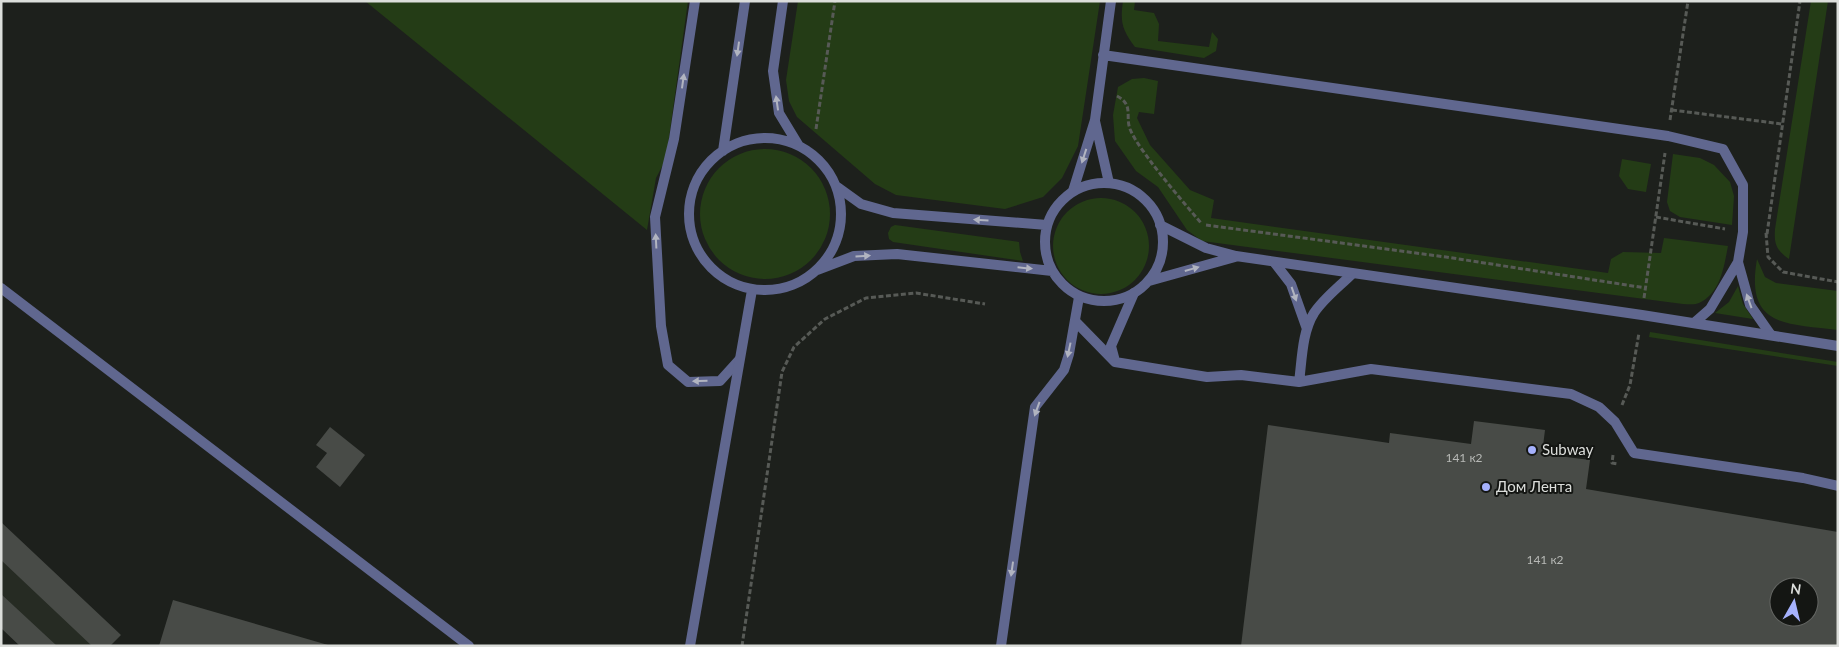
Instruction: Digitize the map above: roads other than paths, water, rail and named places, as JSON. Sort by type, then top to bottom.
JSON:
[{"type":"street","points":[[695,1],[674,139],[655,217],[661,326],[668,365],[688,382],[720,381],[739,360]]},
{"type":"street","points":[[723,151],[745,1]]},
{"type":"street","points":[[783,1],[773,72],[779,113],[799,146]]},
{"type":"street","points":[[1073,191],[1095,120],[1111,1]]},
{"type":"street","points":[[1103,55],[1668,136],[1723,149],[1743,185],[1743,232],[1738,262],[1710,309],[1694,323]]},
{"type":"street","points":[[1095,120],[1108,183]]},
{"type":"street","points":[[817,270],[834,244],[840,225],[841,206],[836,186],[825,167],[814,156],[799,146],[783,140],[762,138],[745,141],[723,151],[710,162],[697,181],[690,201],[690,227],[694,243],[705,261],[716,272],[734,284],[752,290],[775,290],[800,282],[817,270],[854,256],[898,254],[1052,271]]},
{"type":"street","points":[[1108,183],[1127,187],[1143,197],[1155,211],[1160,225],[1163,247],[1159,265],[1149,281],[1134,293],[1117,300],[1098,301],[1079,297],[1064,286],[1052,271],[1046,256],[1044,241],[1052,211],[1061,200],[1073,191],[1090,184],[1108,183]]},
{"type":"street","points":[[836,186],[861,204],[893,213],[1047,225]]},
{"type":"street","points":[[1160,225],[1206,248],[1236,256],[1642,315],[1838,346]]},
{"type":"street","points":[[1149,281],[1236,256]]},
{"type":"street","points":[[1274,262],[1291,284],[1307,329]]},
{"type":"street","points":[[1738,262],[1750,305],[1771,335]]},
{"type":"street","points":[[1299,382],[1307,329],[1313,315],[1319,306],[1352,274]]},
{"type":"street","points":[[1,288],[469,646]]},
{"type":"street","points":[[690,646],[752,290]]},
{"type":"street","points":[[1115,362],[1111,346],[1134,293]]},
{"type":"street","points":[[1001,646],[1035,407],[1064,370],[1079,297]]},
{"type":"street","points":[[1075,322],[1115,362],[1207,377],[1240,375],[1299,382],[1371,369],[1571,394],[1599,407],[1615,422],[1634,453],[1803,478],[1838,486]]},
{"type":"place","name":"Subway","points":[[1532,450]]},
{"type":"place","name":"Дом Лента","points":[[1486,487]]}]
